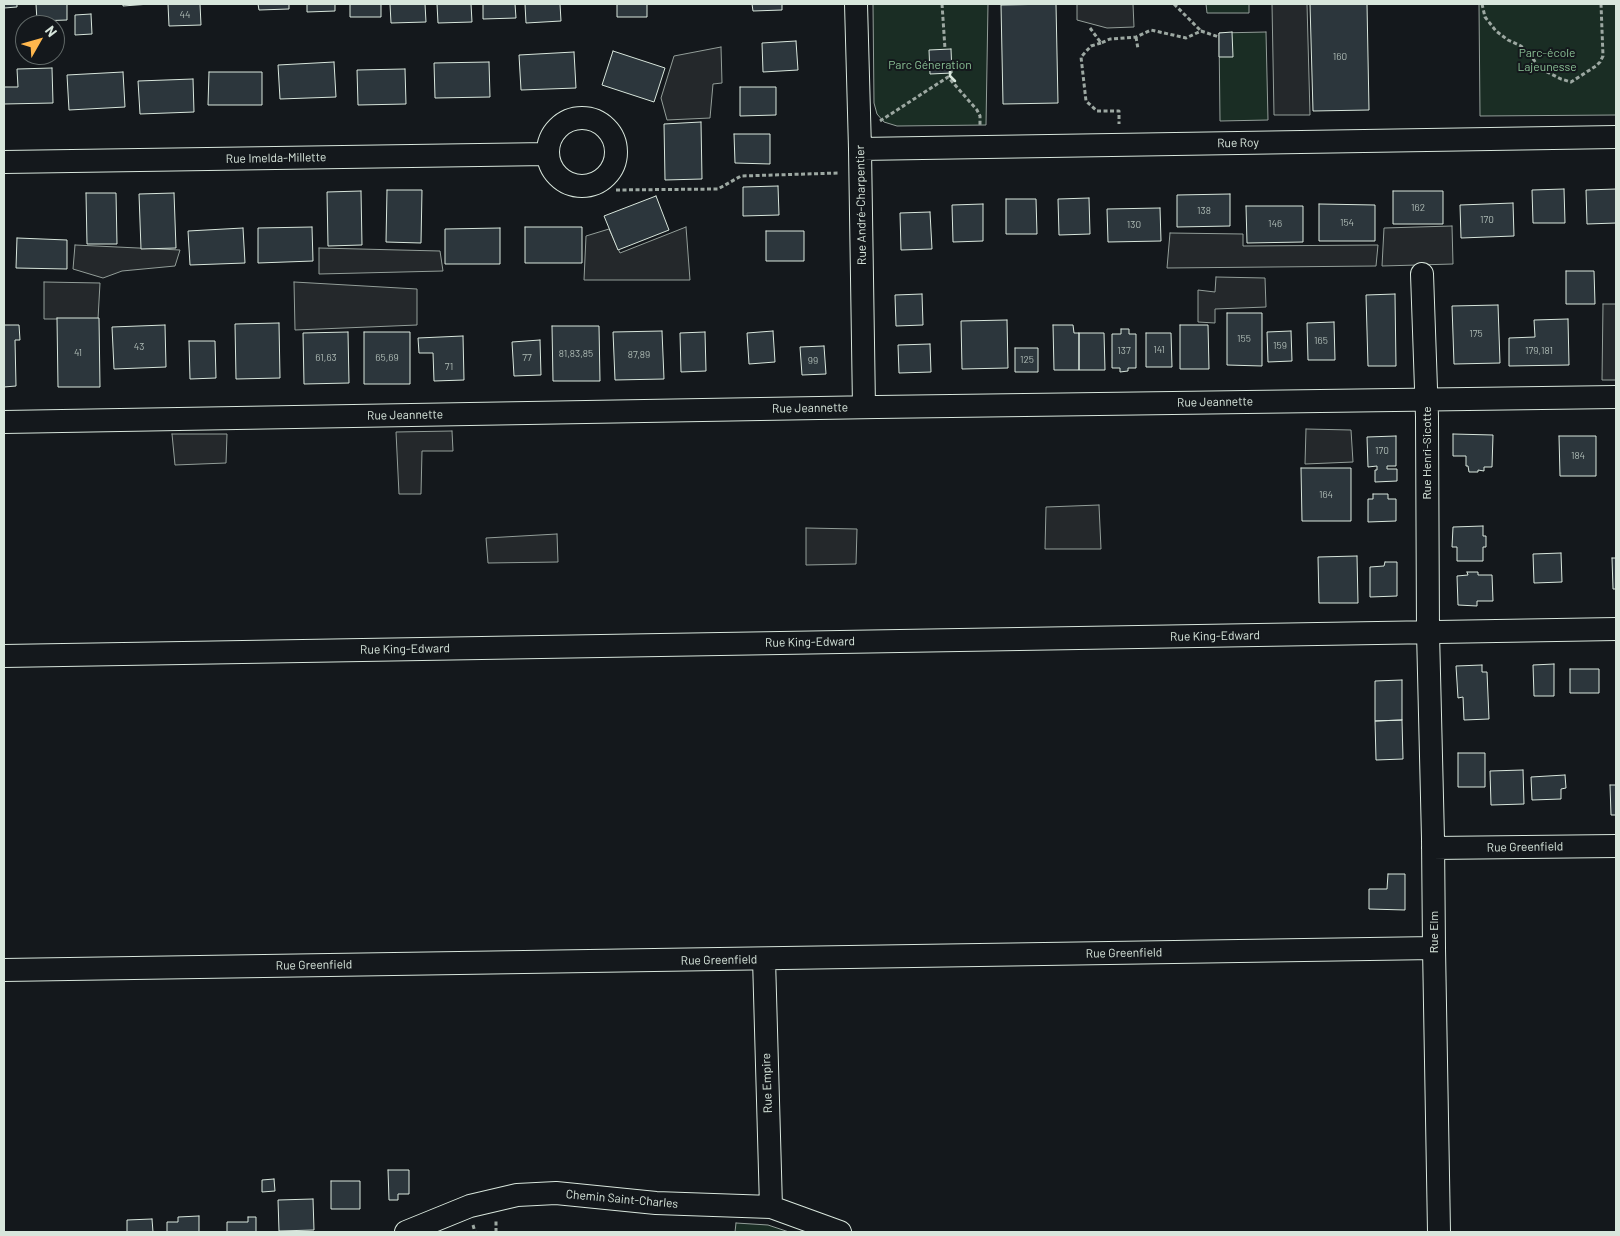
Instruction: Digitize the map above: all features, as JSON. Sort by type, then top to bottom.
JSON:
[{"type":"street","name":"Rue André-Charpentier","points":[[856,4],[864,407]]},
{"type":"street","name":"Rue Roy","points":[[860,149],[1616,137]]},
{"type":"street","name":"Rue Imelda-Millette","points":[[4,162],[547,154]]},
{"type":"street","name":"Rue Henri-Sicotte","points":[[1422,274],[1426,400],[1428,632]]},
{"type":"street","name":"Rue Jeannette","points":[[4,422],[864,407],[1616,397]]},
{"type":"street","name":"Rue King-Edward","points":[[4,656],[1616,629]]},
{"type":"street","name":"Rue Elm","points":[[1428,632],[1434,848],[1439,1232]]},
{"type":"street","name":"Rue Greenfield","points":[[1434,848],[1616,846]]},
{"type":"street","name":"Rue Greenfield","points":[[4,970],[1434,948]]},
{"type":"street","name":"Rue Empire","points":[[764,959],[771,1207]]},
{"type":"street","name":"Chemin Saint-Charles","points":[[406,1232],[470,1206],[516,1195],[556,1193],[656,1203],[771,1207],[840,1232]]},
{"type":"path","points":[[942,4],[945,49]]},
{"type":"path","points":[[1174,4],[1201,31],[1219,37]]},
{"type":"path","points":[[1482,4],[1485,17],[1496,31],[1508,40],[1521,46],[1539,68],[1561,80],[1571,82],[1596,66],[1603,56],[1601,4]]},
{"type":"path","points":[[1090,28],[1101,43]]},
{"type":"path","points":[[1119,125],[1119,111],[1097,111],[1086,101],[1081,57],[1091,46],[1110,39],[1136,37],[1151,30],[1186,38],[1201,31]]},
{"type":"path","points":[[1136,37],[1138,49]]},
{"type":"path","points":[[880,121],[947,75],[978,110],[980,127]]},
{"type":"path","points":[[616,190],[718,189],[741,176],[841,172]]},
{"type":"green space","name":"Parc Géneration","points":[[873,4],[988,4],[986,125],[897,126],[884,122],[877,114],[874,103]]},
{"type":"green space","points":[[1206,4],[1249,4],[1249,13],[1207,13]]},
{"type":"green space","name":"Parc-école Lajeunesse","points":[[1479,4],[1616,4],[1616,115],[1480,116]]},
{"type":"green space","points":[[1266,32],[1268,120],[1220,121],[1219,33]]},
{"type":"green space","points":[[736,1223],[768,1225],[789,1232],[735,1232]]},
{"type":"shaded area","points":[[1077,4],[1133,4],[1134,27],[1107,28],[1077,20]]},
{"type":"shaded area","points":[[1272,4],[1307,4],[1310,115],[1274,115]]},
{"type":"shaded area","points":[[721,47],[722,83],[713,84],[710,118],[667,120],[661,98],[674,56]]},
{"type":"shaded area","points":[[1452,226],[1453,264],[1382,266],[1384,228]]},
{"type":"shaded area","points":[[686,227],[690,280],[584,280],[586,236],[609,229],[620,253]]},
{"type":"shaded area","points":[[1170,233],[1243,234],[1243,246],[1378,245],[1376,266],[1167,268]]},
{"type":"shaded area","points":[[75,245],[180,250],[175,266],[122,271],[103,278],[73,269]]},
{"type":"shaded area","points":[[319,248],[440,251],[443,271],[319,274]]},
{"type":"shaded area","points":[[1216,277],[1265,278],[1266,307],[1215,309],[1215,323],[1198,322],[1198,290],[1215,292]]},
{"type":"shaded area","points":[[44,282],[100,283],[98,319],[44,319]]},
{"type":"shaded area","points":[[294,282],[417,289],[417,325],[295,330]]},
{"type":"shaded area","points":[[1603,304],[1616,304],[1616,380],[1602,380]]},
{"type":"shaded area","points":[[1306,429],[1351,430],[1353,462],[1305,464]]},
{"type":"shaded area","points":[[452,431],[453,451],[422,451],[421,494],[399,494],[396,432]]},
{"type":"shaded area","points":[[172,434],[227,434],[226,463],[175,465]]},
{"type":"shaded area","points":[[1099,505],[1101,549],[1045,549],[1046,507]]},
{"type":"shaded area","points":[[806,528],[857,529],[856,564],[806,565]]},
{"type":"shaded area","points":[[557,534],[558,562],[488,563],[486,538]]},
{"type":"building","points":[[4,4],[17,4],[17,7],[4,8]]},
{"type":"building","points":[[36,4],[67,4],[67,20],[65,20],[65,15],[37,15]]},
{"type":"building","points":[[123,4],[150,4],[123,6]]},
{"type":"building","points":[[168,4],[200,4],[201,25],[169,26]]},
{"type":"building","points":[[258,4],[289,4],[289,9],[259,10]]},
{"type":"building","points":[[307,4],[335,4],[335,11],[307,12]]},
{"type":"building","points":[[350,4],[381,4],[381,17],[350,17]]},
{"type":"building","points":[[390,4],[425,4],[426,22],[391,23]]},
{"type":"building","points":[[437,4],[471,4],[472,22],[438,23]]},
{"type":"building","points":[[483,4],[515,4],[516,18],[483,19]]},
{"type":"building","points":[[525,4],[560,4],[561,21],[526,23]]},
{"type":"building","points":[[617,4],[647,4],[647,17],[617,17]]},
{"type":"building","points":[[752,4],[782,4],[782,10],[753,11]]},
{"type":"building","points":[[1056,4],[1058,103],[1003,104],[1001,5]]},
{"type":"building","points":[[1310,4],[1367,4],[1369,110],[1313,111]]},
{"type":"building","points":[[91,14],[92,34],[75,35],[75,15]]},
{"type":"building","points":[[1232,32],[1233,57],[1219,57],[1219,33]]},
{"type":"building","points":[[796,41],[798,70],[763,72],[762,43]]},
{"type":"building","points":[[951,49],[952,73],[930,74],[929,50]]},
{"type":"building","points":[[613,51],[665,68],[654,102],[602,85]]},
{"type":"building","points":[[574,52],[576,88],[521,90],[519,55]]},
{"type":"building","points":[[334,62],[336,97],[280,99],[278,65]]},
{"type":"building","points":[[489,62],[490,97],[435,98],[434,63]]},
{"type":"building","points":[[52,68],[53,103],[4,104],[4,87],[18,87],[17,69]]},
{"type":"building","points":[[405,69],[406,104],[358,105],[357,70]]},
{"type":"building","points":[[123,72],[125,107],[69,110],[67,75]]},
{"type":"building","points":[[209,72],[262,72],[262,105],[208,105]]},
{"type":"building","points":[[193,79],[194,112],[140,114],[138,81]]},
{"type":"building","points":[[740,87],[776,87],[776,115],[740,116]]},
{"type":"building","points":[[701,122],[702,179],[665,180],[664,124]]},
{"type":"building","points":[[734,134],[770,134],[770,164],[735,163]]},
{"type":"building","points":[[778,186],[779,215],[743,216],[743,187]]},
{"type":"building","points":[[1564,189],[1565,223],[1533,223],[1532,190]]},
{"type":"building","points":[[1616,189],[1616,223],[1587,224],[1586,190]]},
{"type":"building","points":[[387,190],[422,190],[421,243],[386,242]]},
{"type":"building","points":[[361,191],[362,245],[328,246],[327,192]]},
{"type":"building","points":[[1393,191],[1443,191],[1443,224],[1393,224]]},
{"type":"building","points":[[86,193],[116,193],[117,244],[87,244]]},
{"type":"building","points":[[174,193],[176,248],[141,249],[139,194]]},
{"type":"building","points":[[1230,194],[1230,226],[1177,227],[1177,195]]},
{"type":"building","points":[[656,196],[669,230],[618,250],[604,216]]},
{"type":"building","points":[[1089,198],[1090,234],[1059,235],[1058,199]]},
{"type":"building","points":[[1006,199],[1036,199],[1037,234],[1006,234]]},
{"type":"building","points":[[1513,203],[1514,236],[1461,238],[1460,205]]},
{"type":"building","points":[[983,204],[983,241],[953,242],[952,205]]},
{"type":"building","points":[[1319,204],[1375,205],[1375,241],[1319,241]]},
{"type":"building","points":[[1246,206],[1303,206],[1303,242],[1247,243]]},
{"type":"building","points":[[1160,208],[1161,241],[1108,242],[1107,209]]},
{"type":"building","points":[[930,212],[932,249],[901,250],[900,213]]},
{"type":"building","points":[[312,227],[313,261],[258,263],[258,228]]},
{"type":"building","points":[[525,227],[582,227],[582,263],[525,263]]},
{"type":"building","points":[[243,228],[245,263],[190,265],[188,231]]},
{"type":"building","points":[[500,228],[500,264],[445,264],[445,229]]},
{"type":"building","points":[[766,231],[804,231],[804,261],[766,261]]},
{"type":"building","points":[[17,238],[67,240],[67,269],[16,268]]},
{"type":"building","points":[[1566,271],[1594,271],[1595,304],[1566,304]]},
{"type":"building","points":[[922,294],[923,325],[896,326],[895,295]]},
{"type":"building","points":[[1395,294],[1396,366],[1368,366],[1366,295]]},
{"type":"building","points":[[1498,305],[1500,363],[1454,364],[1452,306]]},
{"type":"building","points":[[1227,313],[1262,313],[1262,366],[1227,365]]},
{"type":"building","points":[[57,318],[99,318],[100,387],[58,387]]},
{"type":"building","points":[[1568,319],[1569,365],[1509,366],[1509,338],[1535,337],[1534,320]]},
{"type":"building","points":[[1007,320],[1008,368],[962,369],[961,321]]},
{"type":"building","points":[[1334,322],[1335,360],[1308,360],[1307,323]]},
{"type":"building","points":[[279,323],[280,378],[236,379],[235,324]]},
{"type":"building","points":[[4,325],[19,325],[20,340],[15,340],[16,386],[4,387]]},
{"type":"building","points":[[165,325],[166,367],[114,369],[112,327]]},
{"type":"building","points":[[1053,325],[1073,325],[1074,333],[1079,333],[1079,370],[1054,370]]},
{"type":"building","points":[[1180,325],[1208,325],[1209,369],[1180,369]]},
{"type":"building","points":[[552,326],[599,326],[600,381],[553,381]]},
{"type":"building","points":[[1121,329],[1129,329],[1129,334],[1136,334],[1136,368],[1128,368],[1128,371],[1120,372],[1120,368],[1112,368],[1112,334],[1121,334]]},
{"type":"building","points":[[662,331],[664,379],[615,380],[613,332]]},
{"type":"building","points":[[773,331],[775,362],[749,364],[747,333]]},
{"type":"building","points":[[1291,331],[1292,361],[1268,362],[1267,332]]},
{"type":"building","points":[[348,332],[349,383],[304,384],[303,333]]},
{"type":"building","points":[[364,332],[410,332],[410,384],[364,384]]},
{"type":"building","points":[[705,332],[706,371],[681,372],[680,333]]},
{"type":"building","points":[[1079,333],[1104,333],[1105,370],[1079,370]]},
{"type":"building","points":[[1146,333],[1171,333],[1172,367],[1146,367]]},
{"type":"building","points":[[463,336],[464,380],[434,381],[433,353],[419,353],[418,338]]},
{"type":"building","points":[[540,340],[541,375],[514,376],[512,342]]},
{"type":"building","points":[[189,341],[215,341],[216,378],[190,379]]},
{"type":"building","points":[[930,344],[931,372],[899,373],[898,345]]},
{"type":"building","points":[[824,346],[826,374],[802,375],[800,347]]},
{"type":"building","points":[[1015,348],[1038,348],[1038,372],[1015,372]]},
{"type":"building","points":[[1453,434],[1493,435],[1492,467],[1484,467],[1484,471],[1469,472],[1468,466],[1466,466],[1466,456],[1453,456]]},
{"type":"building","points":[[1396,436],[1396,466],[1387,466],[1387,469],[1397,469],[1397,481],[1375,482],[1377,466],[1368,467],[1367,437]]},
{"type":"building","points":[[1559,436],[1596,436],[1596,476],[1560,476]]},
{"type":"building","points":[[1301,468],[1351,468],[1351,521],[1302,521]]},
{"type":"building","points":[[1373,494],[1388,494],[1388,499],[1396,499],[1396,521],[1368,522],[1368,499],[1373,499]]},
{"type":"building","points":[[1483,526],[1483,536],[1486,536],[1486,547],[1483,547],[1483,561],[1457,561],[1457,547],[1452,547],[1453,527]]},
{"type":"building","points":[[1561,553],[1562,582],[1534,583],[1533,554]]},
{"type":"building","points":[[1357,556],[1358,603],[1319,603],[1318,557]]},
{"type":"building","points":[[1612,558],[1616,558],[1616,589],[1613,589]]},
{"type":"building","points":[[1385,562],[1397,562],[1397,596],[1370,597],[1370,567],[1384,566]]},
{"type":"building","points":[[1467,572],[1478,572],[1478,575],[1492,575],[1493,601],[1477,601],[1477,606],[1458,605],[1457,576],[1468,575]]},
{"type":"building","points":[[1554,664],[1554,696],[1534,696],[1533,665]]},
{"type":"building","points":[[1482,665],[1482,672],[1487,672],[1489,719],[1464,720],[1463,697],[1458,698],[1456,666]]},
{"type":"building","points":[[1570,669],[1599,669],[1599,693],[1570,693]]},
{"type":"building","points":[[1402,680],[1402,720],[1375,721],[1375,681]]},
{"type":"building","points":[[1402,720],[1403,759],[1376,760],[1375,721]]},
{"type":"building","points":[[1458,753],[1485,753],[1485,787],[1458,787]]},
{"type":"building","points":[[1523,770],[1524,804],[1491,805],[1490,771]]},
{"type":"building","points":[[1565,775],[1566,788],[1561,789],[1561,799],[1532,800],[1531,777]]},
{"type":"building","points":[[1610,785],[1616,785],[1616,815],[1611,815]]},
{"type":"building","points":[[1388,874],[1405,874],[1405,910],[1369,909],[1369,889],[1387,889]]},
{"type":"building","points":[[388,1170],[409,1170],[409,1194],[398,1194],[398,1200],[389,1200]]},
{"type":"building","points":[[274,1179],[275,1191],[262,1192],[262,1180]]},
{"type":"building","points":[[331,1181],[360,1181],[360,1209],[331,1209]]},
{"type":"building","points":[[313,1199],[314,1230],[279,1231],[278,1200]]},
{"type":"building","points":[[199,1216],[199,1232],[167,1232],[167,1222],[178,1222],[178,1217]]},
{"type":"building","points":[[248,1217],[256,1217],[256,1232],[227,1232],[227,1222],[248,1222]]},
{"type":"building","points":[[152,1219],[153,1232],[127,1232],[127,1220]]},
{"type":"wall","points":[[950,70],[950,76],[955,81]]}]
